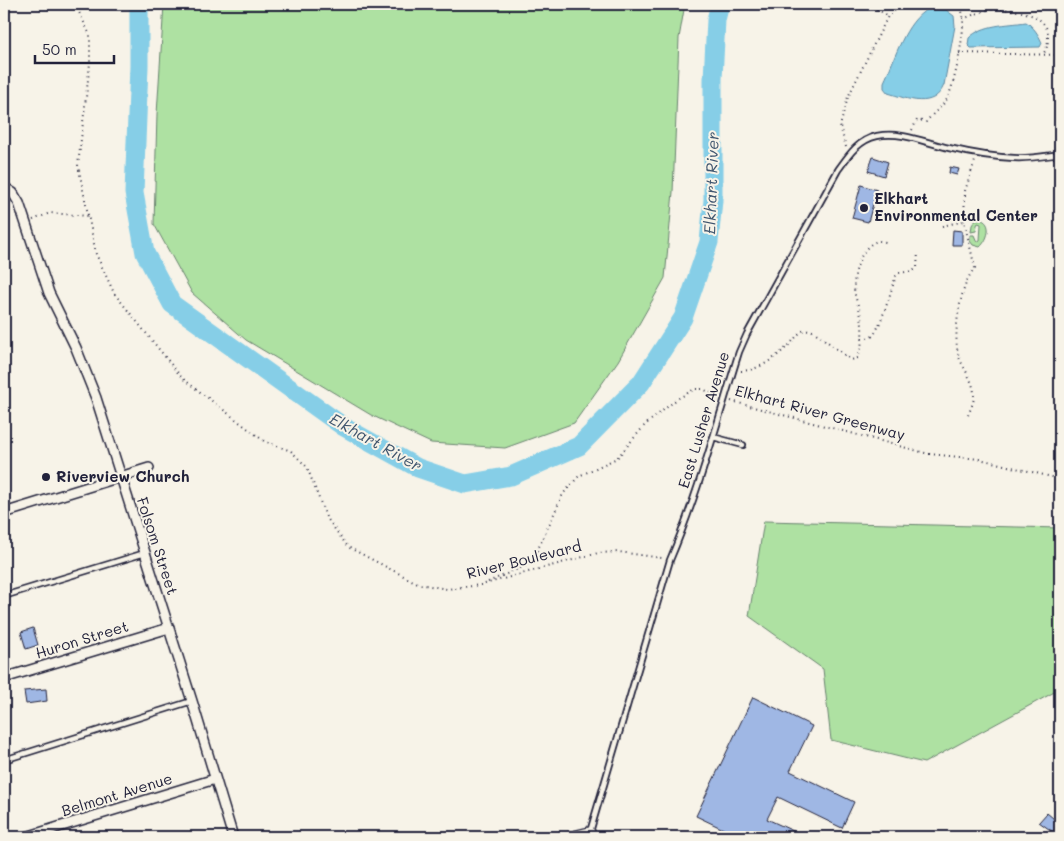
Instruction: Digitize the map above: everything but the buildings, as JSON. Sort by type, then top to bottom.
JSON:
[{"type":"street","name":"Folsom Street","points":[[5,187],[14,193],[19,203],[49,293],[76,348],[96,398],[233,837]]},
{"type":"street","points":[[4,513],[149,468]]},
{"type":"street","name":"Huron Street","points":[[4,678],[169,628]]},
{"type":"street","name":"Belmont Avenue","points":[[26,837],[216,779]]},
{"type":"street","points":[[569,837],[590,835]]},
{"type":"lane","name":"East Lusher Avenue","points":[[590,835],[670,560],[687,520],[724,399],[747,334],[838,170],[851,152],[862,142],[878,136],[893,135],[948,148],[1014,158],[1060,154]]},
{"type":"lane","points":[[713,437],[743,445]]},
{"type":"lane","points":[[4,596],[145,553]]},
{"type":"lane","points":[[4,760],[192,701]]},
{"type":"path","points":[[26,224],[50,213],[89,216],[78,165],[90,63],[90,36],[75,4]]},
{"type":"path","points":[[868,4],[888,16]]},
{"type":"path","points":[[851,152],[845,145],[840,126],[848,97],[888,16],[903,4]]},
{"type":"path","points":[[910,138],[914,122],[917,120],[926,122],[946,100],[953,85],[963,19],[960,4]]},
{"type":"path","points":[[963,19],[994,9],[1020,12],[1041,19],[1048,30],[1048,43],[1042,55]]},
{"type":"path","points":[[959,53],[1060,55]]},
{"type":"path","points":[[967,418],[975,395],[968,373],[959,357],[955,336],[957,317],[968,275],[975,268],[964,221],[965,191],[975,153]]},
{"type":"path","name":"River Boulevard","points":[[89,216],[96,254],[114,293],[182,378],[264,442],[291,451],[307,467],[326,518],[348,546],[419,584],[447,590],[481,585],[598,553],[619,552],[670,560]]},
{"type":"path","points":[[942,226],[964,221]]},
{"type":"path","points":[[734,370],[758,368],[790,345],[799,333],[805,330],[816,333],[850,360],[858,358],[862,338],[861,316],[855,297],[854,285],[857,270],[862,254],[869,245],[878,241],[889,243]]},
{"type":"path","points":[[862,338],[870,338],[874,334],[884,314],[896,276],[899,273],[913,271],[917,268],[918,252]]},
{"type":"path","name":"Elkhart River Greenway","points":[[481,585],[525,566],[533,560],[563,494],[579,476],[617,458],[645,425],[677,399],[694,389],[702,389],[724,399],[929,454],[980,459],[1060,479]]},
{"type":"green space","points":[[164,4],[685,4],[679,38],[673,192],[665,278],[618,361],[574,423],[505,448],[431,443],[371,415],[246,340],[192,293],[154,224],[157,114]]},
{"type":"green space","points":[[976,219],[982,220],[988,226],[986,239],[980,247],[973,245],[970,241],[970,235],[974,235],[977,242],[980,240],[981,224],[978,223],[976,231],[971,232],[972,225]]},
{"type":"green space","points":[[764,521],[1060,528],[1060,689],[924,763],[831,740],[823,669],[749,616]]},
{"type":"water","points":[[928,9],[946,10],[954,16],[955,26],[944,85],[940,93],[934,98],[920,101],[888,93],[884,88],[884,82],[901,41],[913,22]]},
{"type":"water","points":[[1026,22],[1039,37],[1042,43],[1040,47],[971,48],[968,45],[969,38],[981,30]]},
{"type":"waterway","name":"Elkhart River","points":[[139,4],[139,66],[134,193],[145,253],[172,304],[344,427],[418,468],[465,484],[511,476],[579,446],[641,383],[683,318],[709,242],[713,200],[713,79],[716,20],[720,4]]},
{"type":"place","name":"Elkhart Environmental Center","points":[[864,208]]},
{"type":"place","name":"Riverview Church","points":[[46,477]]}]
